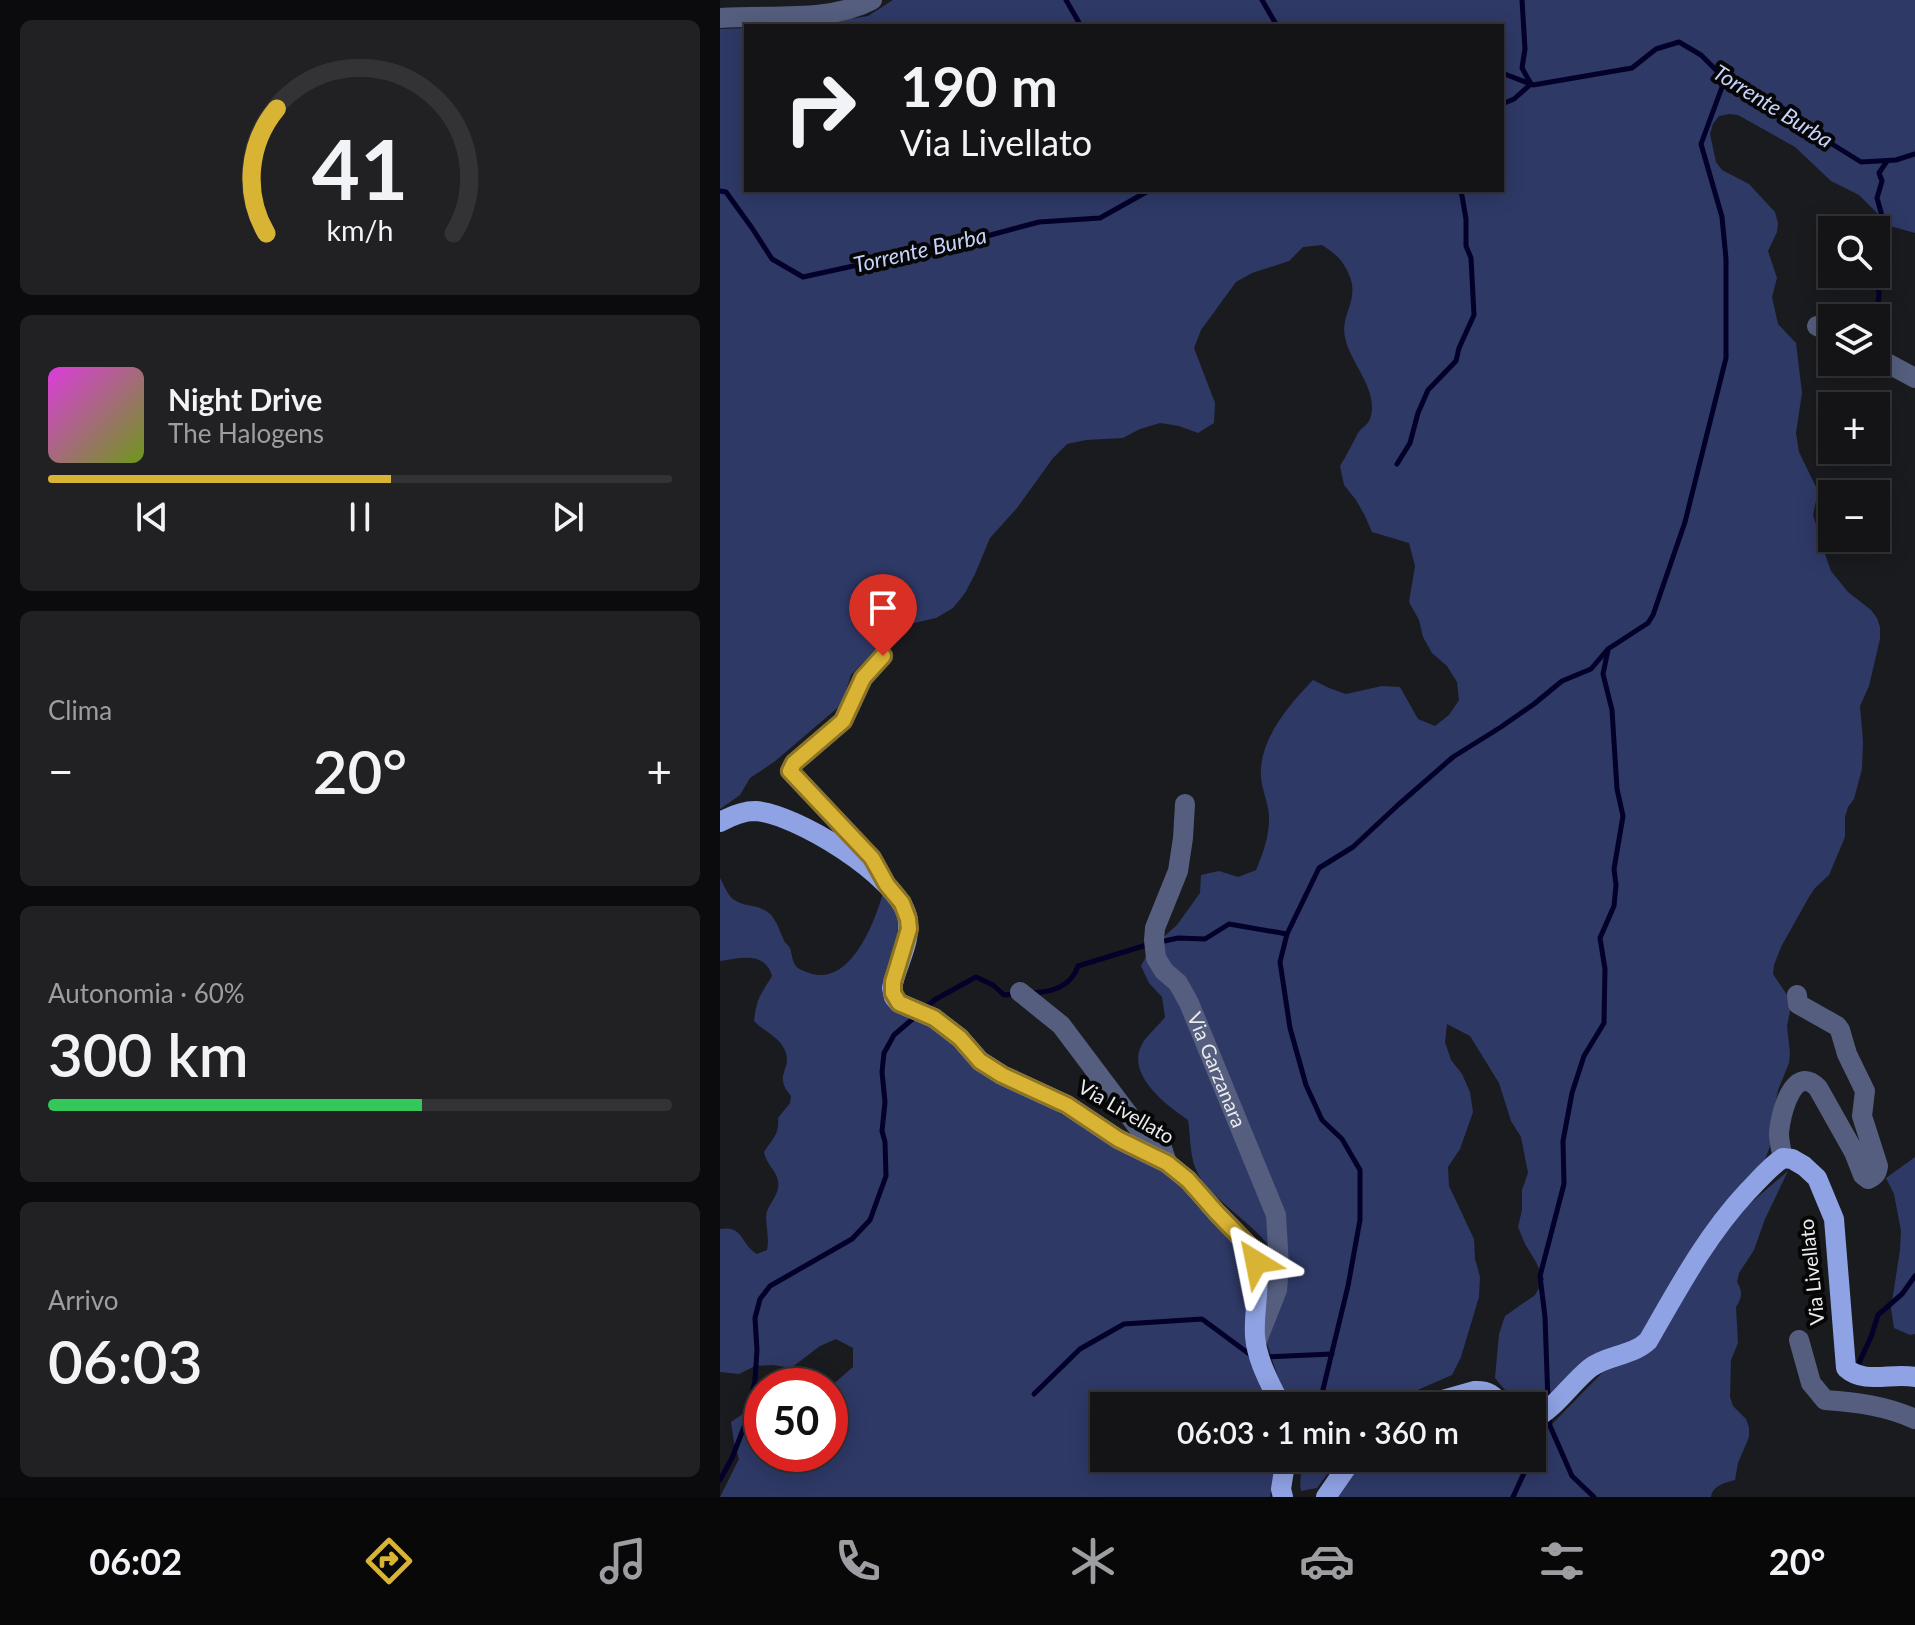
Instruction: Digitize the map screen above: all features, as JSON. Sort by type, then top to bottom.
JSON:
[{"type":"main road","name":"Via Livellato","points":[[720,822],[754,811],[788,821],[831,841],[863,864],[902,903],[908,919],[909,929],[892,988],[899,1003],[934,1018],[991,1068],[1067,1105],[1118,1139],[1167,1163],[1188,1180],[1255,1255],[1258,1358],[1274,1392]]},
{"type":"main road","name":"Via Livellato","points":[[1783,1158],[1799,1162],[1817,1178],[1834,1219],[1846,1368],[1863,1377],[1915,1377]]},
{"type":"main road","points":[[1546,1410],[1591,1367],[1637,1349],[1648,1341],[1702,1250],[1729,1212],[1783,1158]]},
{"type":"main road","points":[[1283,1497],[1284,1472]]},
{"type":"main road","points":[[1326,1497],[1343,1472]]},
{"type":"street","points":[[720,18],[844,11],[872,0]]},
{"type":"street","points":[[1890,365],[1915,378]]},
{"type":"street","points":[[883,656],[863,678],[843,721],[794,763],[790,771],[872,858],[887,885]]},
{"type":"street","name":"Via Garzanara","points":[[1185,804],[1178,871],[1155,928],[1156,958],[1164,971],[1178,983],[1189,1003],[1276,1215],[1277,1290],[1256,1343]]},
{"type":"street","points":[[1020,992],[1061,1025],[1140,1130],[1162,1148],[1167,1163]]},
{"type":"street","points":[[1783,1158],[1779,1135],[1789,1094],[1796,1085],[1807,1081],[1818,1088],[1854,1152],[1863,1175],[1868,1179],[1873,1177],[1878,1166],[1862,1116],[1865,1091],[1847,1054],[1840,1030],[1798,1004],[1797,995]]},
{"type":"street","points":[[1799,1340],[1811,1383],[1825,1400],[1853,1401],[1898,1411],[1915,1419]]},
{"type":"shaded area","points":[[893,0],[1915,0],[1915,233],[1890,226],[1890,216],[1880,216],[1859,195],[1831,181],[1795,147],[1738,115],[1719,116],[1710,134],[1716,162],[1722,170],[1749,184],[1775,212],[1777,232],[1768,251],[1777,278],[1772,297],[1778,324],[1796,343],[1802,393],[1796,433],[1799,452],[1816,487],[1813,515],[1818,531],[1818,552],[1825,552],[1831,571],[1848,592],[1877,618],[1880,639],[1869,686],[1860,706],[1862,769],[1854,799],[1845,817],[1845,837],[1829,875],[1809,897],[1774,965],[1773,974],[1791,1006],[1787,1026],[1790,1053],[1778,1090],[1771,1124],[1771,1143],[1764,1163],[1645,1332],[1630,1343],[1587,1358],[1546,1400],[1546,1392],[1507,1392],[1495,1378],[1499,1334],[1505,1316],[1535,1295],[1544,1279],[1518,1227],[1522,1190],[1528,1173],[1521,1137],[1511,1121],[1499,1083],[1470,1036],[1447,1024],[1445,1042],[1451,1060],[1470,1092],[1473,1112],[1460,1149],[1448,1167],[1449,1186],[1474,1239],[1480,1277],[1479,1297],[1461,1357],[1452,1375],[1413,1392],[1284,1392],[1264,1334],[1275,1259],[1261,1237],[1216,1196],[1198,1174],[1193,1161],[1188,1120],[1151,1089],[1139,1068],[1141,1046],[1165,1017],[1162,997],[1149,983],[1141,966],[1150,949],[1177,925],[1200,893],[1201,875],[1219,871],[1238,877],[1256,870],[1269,824],[1261,778],[1264,750],[1277,724],[1294,701],[1313,680],[1346,694],[1382,686],[1400,687],[1418,719],[1435,726],[1449,715],[1459,700],[1457,682],[1447,666],[1432,653],[1409,602],[1415,566],[1409,543],[1372,532],[1356,500],[1344,485],[1340,466],[1358,433],[1369,421],[1372,408],[1368,387],[1345,337],[1352,293],[1350,277],[1342,262],[1322,245],[1303,247],[1289,261],[1252,273],[1236,282],[1201,330],[1194,348],[1215,403],[1214,423],[1198,433],[1160,423],[1123,438],[1067,444],[990,538],[965,593],[953,608],[936,618],[905,625],[874,651],[851,675],[842,704],[774,762],[750,778],[740,795],[720,809],[720,29],[744,28],[744,192],[1504,192],[1504,24],[819,24],[868,16]]},
{"type":"shaded area","points":[[720,878],[733,899],[762,909],[772,916],[796,966],[812,974],[826,975],[839,970],[850,960],[868,934],[883,893],[898,923],[884,983],[922,1019],[1044,1104],[1174,1178],[1196,1205],[1242,1249],[1250,1266],[1272,1392],[1090,1392],[1090,1472],[1274,1472],[1270,1497],[720,1497],[739,1459],[731,1422],[744,1413],[744,1472],[848,1472],[848,1371],[853,1367],[853,1348],[836,1339],[820,1346],[791,1368],[755,1366],[744,1368],[739,1374],[720,1372],[720,1229],[734,1230],[757,1254],[767,1250],[766,1215],[778,1185],[764,1152],[775,1136],[778,1118],[790,1103],[791,1096],[783,1083],[787,1059],[784,1047],[754,1021],[760,997],[772,976],[769,968],[758,959],[751,958],[720,961]]},
{"type":"shaded area","points":[[1915,1157],[1915,1334],[1910,1335],[1894,1328],[1891,1308],[1901,1231],[1894,1194],[1886,1178]]},
{"type":"shaded area","points":[[1788,1171],[1754,1250],[1739,1273],[1737,1282],[1741,1295],[1736,1307],[1738,1343],[1731,1360],[1730,1397],[1733,1406],[1746,1419],[1749,1437],[1738,1463],[1735,1480],[1717,1487],[1711,1497],[1334,1497],[1351,1472],[1546,1472],[1546,1427],[1603,1372],[1643,1354],[1732,1219]]},
{"type":"shaded area","points":[[1302,1472],[1329,1472],[1317,1488],[1301,1491]]},
{"type":"waterway","points":[[1066,0],[1080,24]]},
{"type":"waterway","points":[[1262,0],[1276,24]]},
{"type":"waterway","points":[[1504,103],[1531,84],[1522,68],[1525,49],[1522,0]]},
{"type":"waterway","name":"Torrente Burba","points":[[1504,74],[1533,85],[1632,68],[1656,49],[1679,42],[1701,55],[1725,79],[1786,110],[1861,162],[1896,160],[1915,154]]},
{"type":"waterway","points":[[1322,1392],[1360,1220],[1360,1170],[1342,1139],[1322,1120],[1306,1085],[1290,1028],[1280,962],[1287,934],[1319,868],[1353,847],[1453,757],[1534,704],[1562,681],[1591,669],[1608,649],[1648,623],[1653,615],[1685,522],[1726,358],[1726,259],[1722,217],[1701,144],[1725,79]]},
{"type":"waterway","points":[[1877,304],[1879,294],[1875,278],[1882,257],[1879,240],[1884,223],[1877,198],[1882,181],[1879,173],[1887,161]]},
{"type":"waterway","name":"Torrente Burba","points":[[720,191],[726,192],[772,259],[803,277],[1039,222],[1100,218],[1146,192]]},
{"type":"waterway","points":[[1397,464],[1410,443],[1428,390],[1456,361],[1474,315],[1471,258],[1466,246],[1461,192]]},
{"type":"waterway","points":[[1548,1402],[1540,1276],[1564,1184],[1563,1141],[1572,1093],[1584,1056],[1604,1023],[1605,969],[1600,938],[1614,906],[1614,869],[1623,816],[1617,789],[1612,710],[1603,674],[1608,650]]},
{"type":"waterway","points":[[1160,942],[1178,938],[1205,939],[1229,924],[1287,934]]},
{"type":"waterway","points":[[1031,993],[1066,984],[1078,966],[1150,944]]},
{"type":"waterway","points":[[926,1007],[976,977],[993,985],[1004,995],[1017,994]]},
{"type":"waterway","points":[[720,1480],[746,1422],[755,1380],[755,1318],[760,1299],[770,1286],[852,1239],[870,1220],[886,1176],[882,1131],[884,1053],[894,1035],[916,1016]]},
{"type":"waterway","points":[[1858,1365],[1878,1315],[1902,1294],[1915,1276]]},
{"type":"waterway","points":[[1034,1394],[1080,1349],[1124,1324],[1202,1319],[1252,1356]]},
{"type":"waterway","points":[[1266,1357],[1332,1354]]},
{"type":"waterway","points":[[1549,1416],[1550,1426],[1572,1476],[1594,1497]]},
{"type":"waterway","points":[[1513,1497],[1525,1472]]},
{"type":"route","points":[[883,656],[863,678],[843,721],[794,763],[790,771],[872,858],[887,885],[902,903],[909,929],[893,982],[894,997],[906,1007],[934,1018],[960,1038],[980,1061],[1002,1075],[1067,1105],[1118,1139],[1167,1163],[1188,1180],[1252,1249],[1256,1262]]}]
